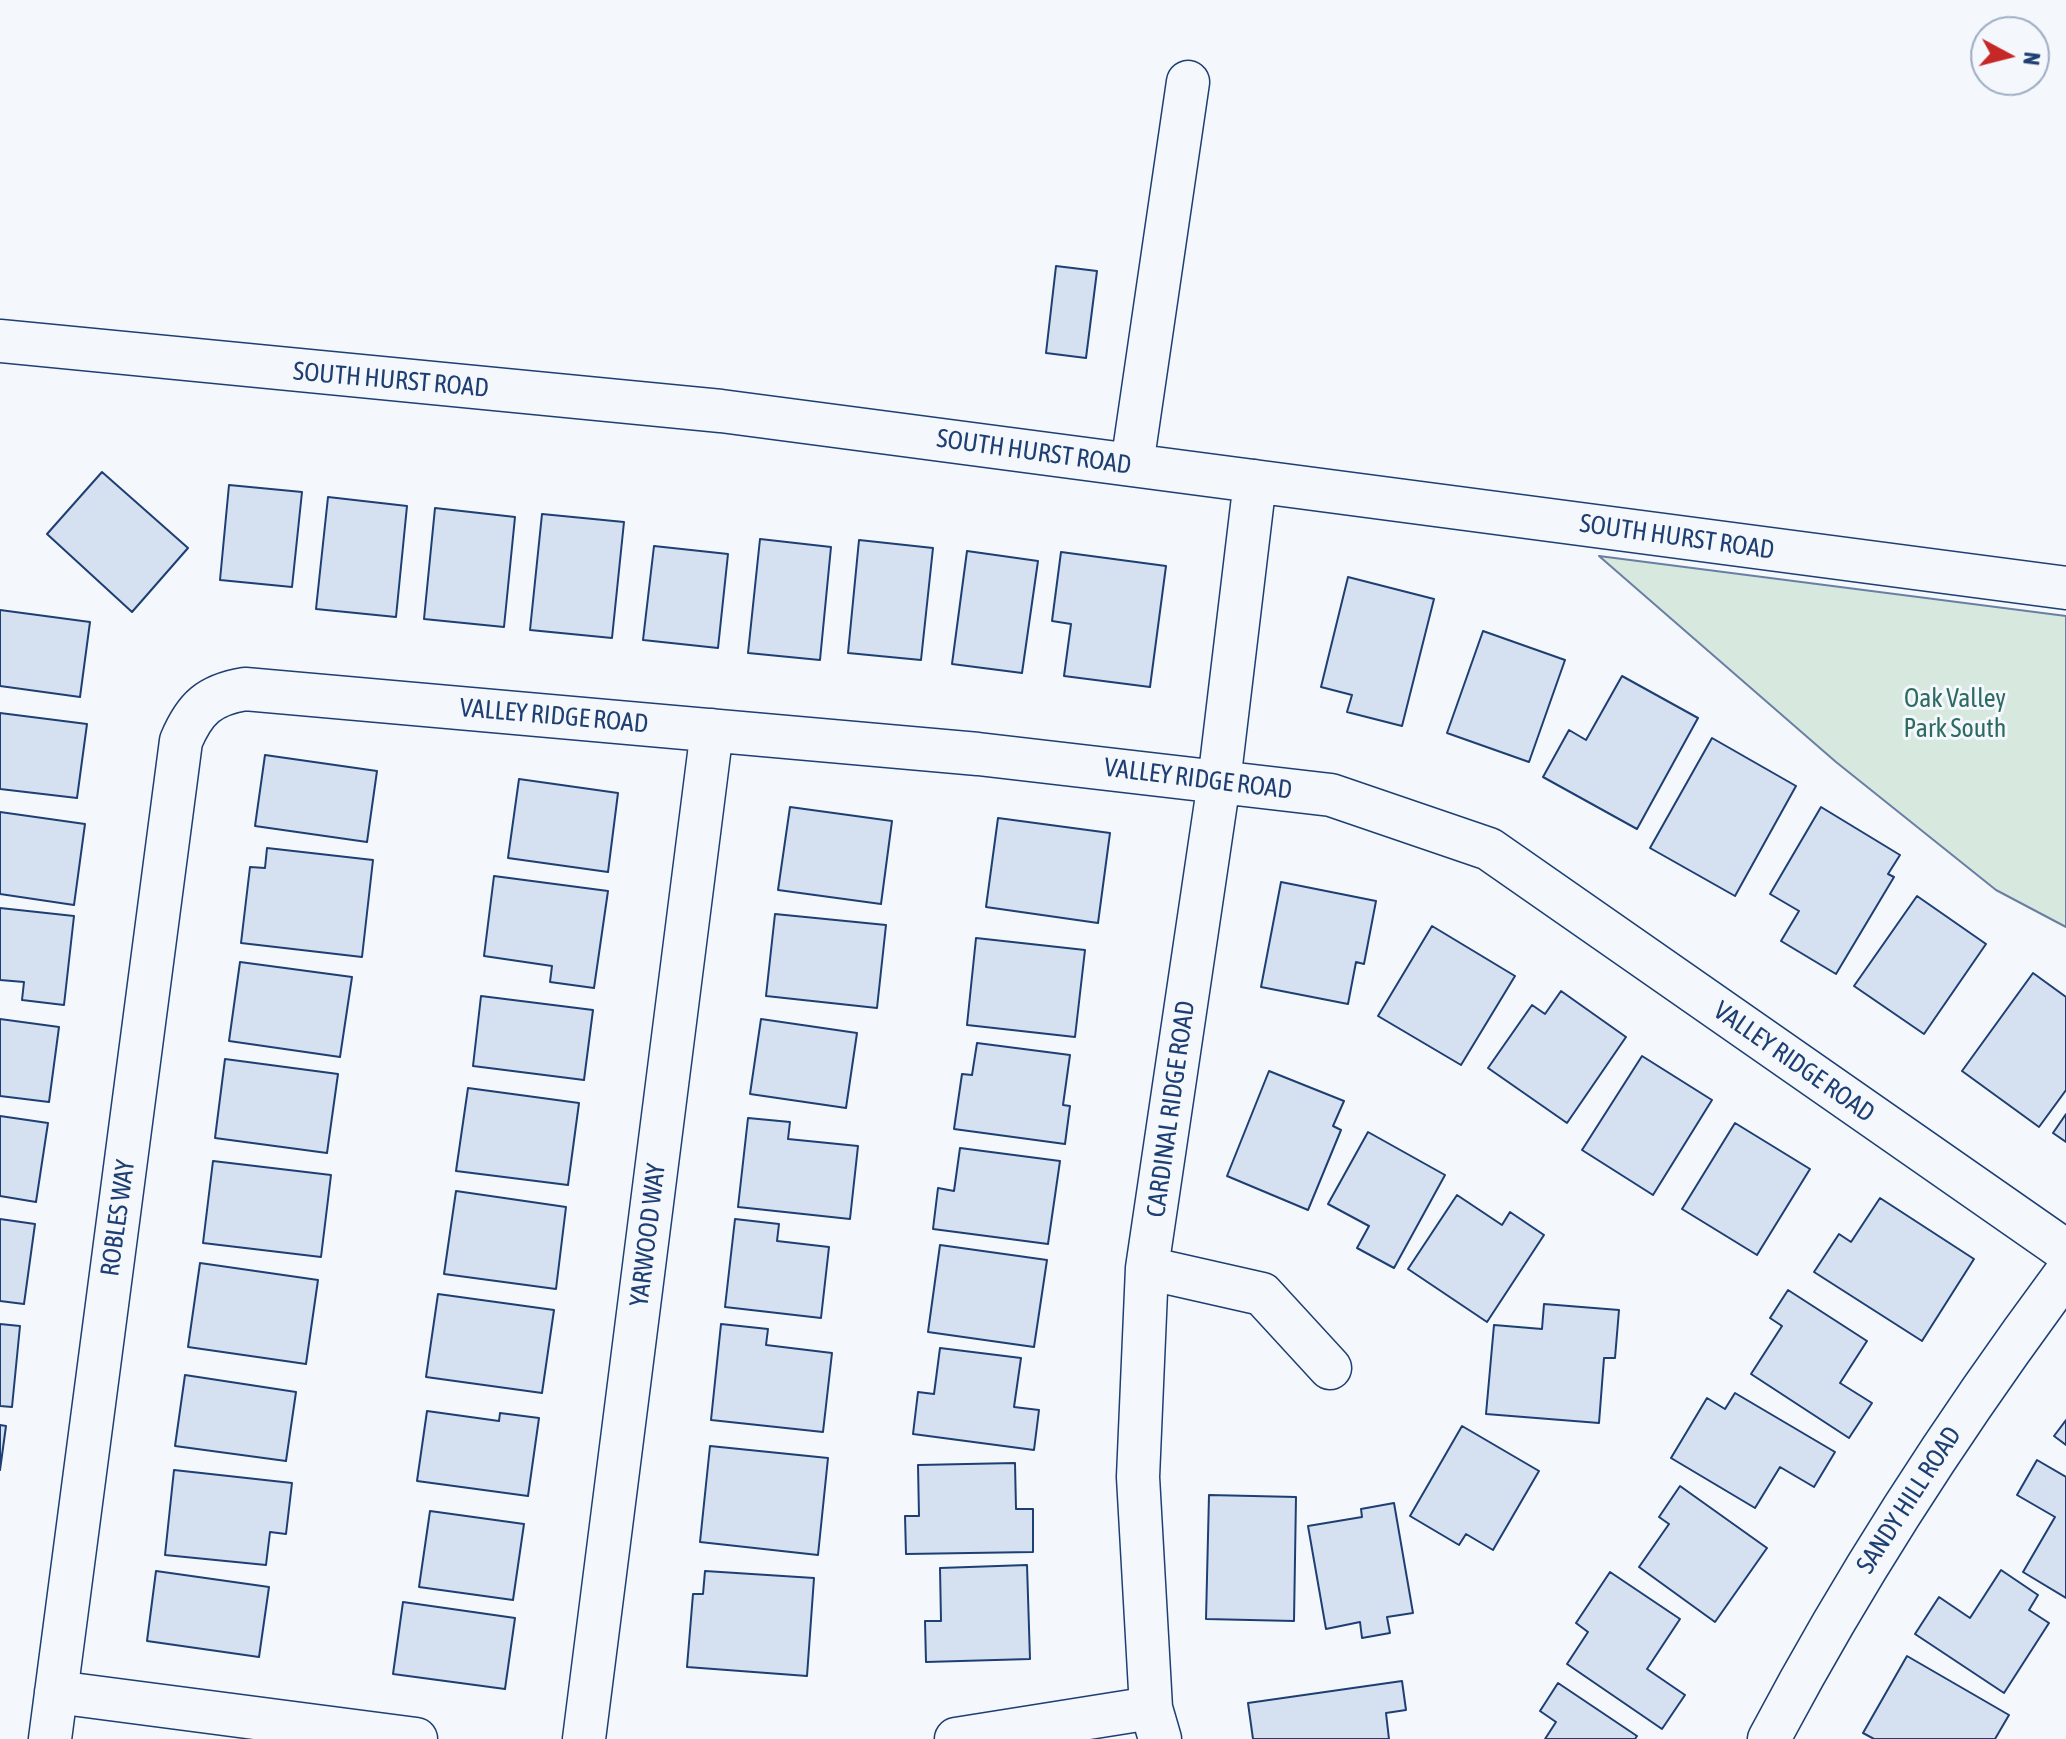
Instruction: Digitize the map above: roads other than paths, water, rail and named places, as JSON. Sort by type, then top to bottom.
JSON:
[{"type":"street","points":[[1132,465],[1188,82]]},
{"type":"street","name":"SOUTH HURST ROAD","points":[[0,341],[721,411],[2066,588]]},
{"type":"street","name":"CARDINAL RIDGE ROAD","points":[[1155,1724],[1138,1477],[1147,1268],[1219,782],[1255,481]]},
{"type":"street","name":"VALLEY RIDGE ROAD","points":[[202,703],[222,693],[245,689],[978,754],[1331,795],[1489,849],[2066,1251]]},
{"type":"street","name":"ROBLES WAY","points":[[50,1739],[181,741],[202,703]]},
{"type":"street","name":"YARWOOD WAY","points":[[584,1739],[712,730]]},
{"type":"street","points":[[1147,1268],[1262,1294],[1330,1368]]},
{"type":"street","name":"SANDY HILL ROAD","points":[[1769,1739],[1828,1627],[1981,1388],[2066,1273]]},
{"type":"street","points":[[56,1692],[416,1739]]},
{"type":"street","points":[[956,1739],[1155,1724]]},
{"type":"park label","name":"Oak Valley Park South","points":[[1955,714]]}]
